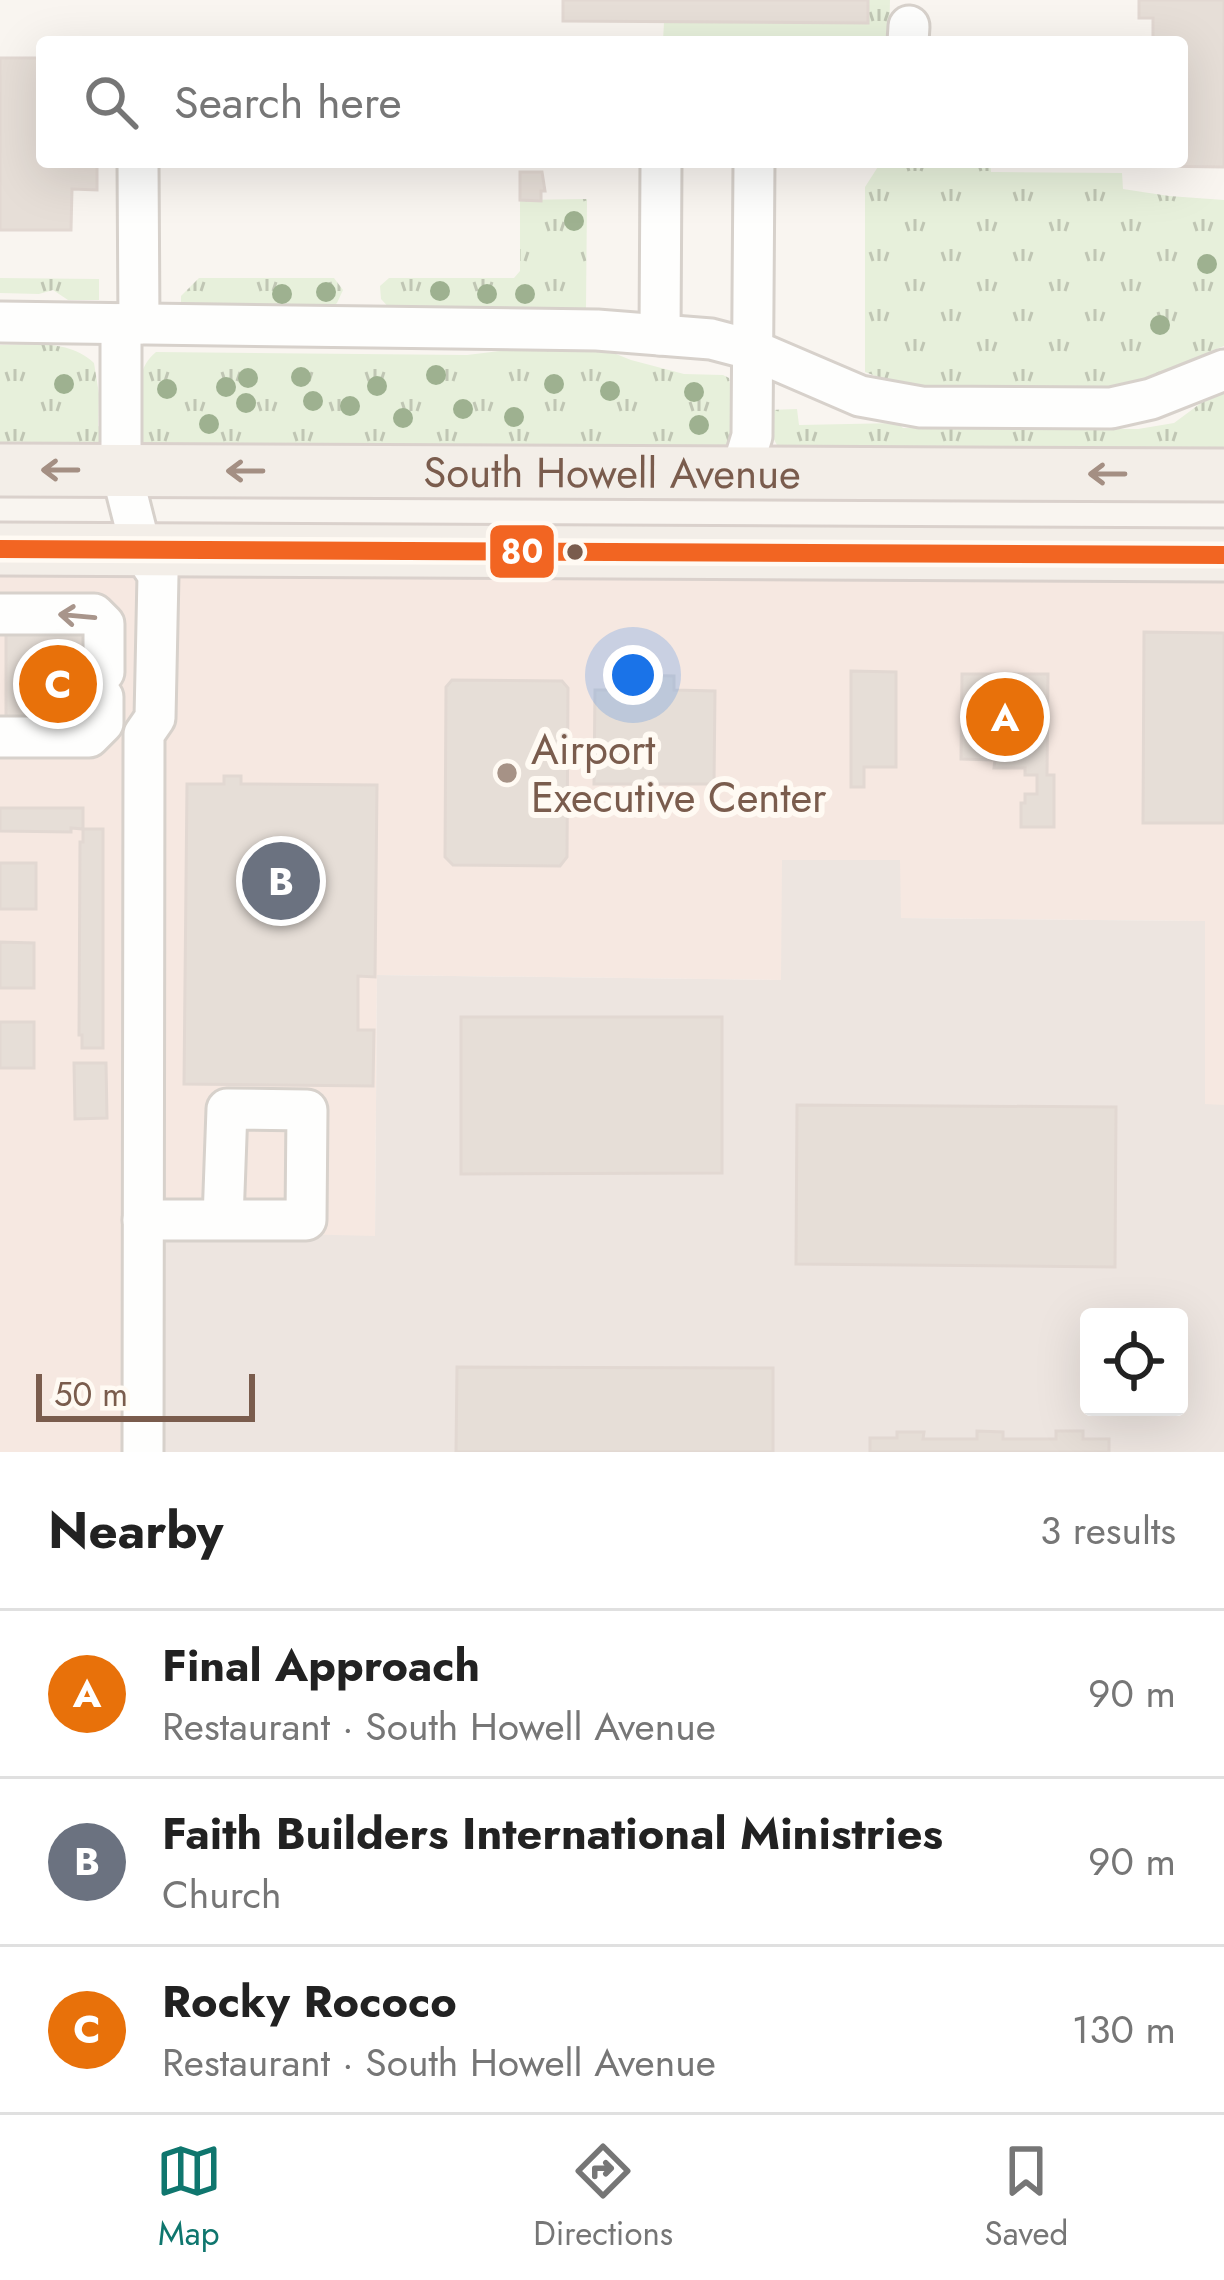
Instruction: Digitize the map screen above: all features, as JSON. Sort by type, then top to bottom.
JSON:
[{"type":"main road","name":"South Howell Avenue","points":[[0,470],[1224,476]]},
{"type":"main road","name":"South Howell Avenue","points":[[0,549],[1224,555]]},
{"type":"lane","points":[[138,168],[121,470],[141,549],[158,575],[155,718],[144,734],[143,1452]]},
{"type":"lane","points":[[660,335],[661,168]]},
{"type":"lane","points":[[741,472],[752,436],[754,168]]},
{"type":"lane","points":[[0,322],[597,330],[660,335],[753,350],[860,396],[921,407],[1111,408],[1151,400],[1224,370]]},
{"type":"lane","points":[[0,614],[94,614],[104,624],[104,723],[89,737],[0,737]]},
{"type":"lane","points":[[142,1220],[223,1220]]},
{"type":"shaded area","points":[[0,574],[1224,580],[1224,1105],[1205,1105],[1204,921],[900,918],[782,860],[782,980],[377,975],[375,1236],[124,1452],[0,1452]]},
{"type":"shaded area","points":[[782,860],[900,860],[901,918],[1205,921],[1205,1104],[1224,1105],[1224,1452],[124,1452],[123,1230],[375,1236],[377,975],[781,980]]},
{"type":"green space","points":[[868,0],[890,0],[889,36],[663,36],[664,22],[867,23]]},
{"type":"green space","points":[[877,168],[991,168],[991,172],[1122,173],[1123,189],[1224,200],[1224,346],[1128,389],[910,389],[865,372],[865,187]]},
{"type":"green space","points":[[587,199],[586,310],[393,312],[381,299],[380,286],[389,278],[514,278],[520,271],[520,200]]},
{"type":"green space","points":[[0,278],[99,279],[99,300],[68,300],[53,290],[0,293]]},
{"type":"green space","points":[[199,278],[334,278],[343,290],[328,311],[181,310],[181,296]]},
{"type":"green space","points":[[0,345],[62,347],[94,363],[103,440],[98,444],[0,444]]},
{"type":"green space","points":[[523,348],[601,348],[684,374],[723,375],[729,378],[732,403],[728,446],[137,443],[139,382],[156,352],[467,355]]},
{"type":"green space","points":[[1224,393],[1224,452],[778,447],[770,432],[770,410],[797,409],[799,425],[1138,429],[1174,423]]},
{"type":"building","points":[[563,0],[868,0],[868,23],[563,21]]},
{"type":"building","points":[[1139,0],[1224,0],[1224,167],[1188,166],[1188,36],[1153,36],[1153,18],[1139,18]]},
{"type":"building","points":[[0,58],[36,58],[36,168],[97,168],[97,190],[72,189],[71,230],[0,230]]},
{"type":"building","points":[[520,172],[542,172],[545,191],[541,191],[541,201],[520,200]]},
{"type":"building","points":[[6,632],[92,632],[92,726],[6,726]]},
{"type":"building","points":[[1144,632],[1224,633],[1224,823],[1143,823]]},
{"type":"building","points":[[851,671],[896,672],[896,767],[864,767],[864,787],[851,787]]},
{"type":"building","points":[[962,674],[1048,674],[1047,775],[1054,775],[1054,827],[1021,827],[1021,803],[1025,803],[1025,794],[1037,794],[1037,775],[1025,775],[1025,768],[994,768],[995,760],[961,759]]},
{"type":"building","points":[[622,675],[674,676],[674,690],[715,691],[714,784],[594,784],[595,690],[621,690]]},
{"type":"building","name":"Airport Executive Center","points":[[452,680],[562,681],[568,688],[567,857],[560,866],[453,865],[445,857],[446,687]]},
{"type":"building","points":[[224,776],[241,776],[241,784],[377,785],[375,977],[358,976],[358,1030],[374,1030],[373,1086],[184,1084],[187,784],[224,784]]},
{"type":"building","points":[[0,808],[83,808],[83,829],[0,831]]},
{"type":"building","points":[[83,829],[103,829],[103,1048],[82,1048],[79,1035]]},
{"type":"building","points":[[0,863],[36,863],[36,909],[0,909]]},
{"type":"building","points":[[0,942],[34,943],[34,988],[0,988]]},
{"type":"building","points":[[461,1017],[722,1017],[722,1173],[461,1174]]},
{"type":"building","points":[[0,1022],[34,1022],[34,1068],[0,1068]]},
{"type":"building","points":[[74,1063],[106,1063],[107,1118],[75,1119]]},
{"type":"building","points":[[797,1105],[1116,1107],[1115,1267],[796,1264]]},
{"type":"building","points":[[457,1367],[773,1368],[773,1452],[456,1452]]},
{"type":"building","points":[[977,1431],[1003,1432],[1003,1439],[1056,1439],[1056,1431],[1083,1431],[1083,1439],[1109,1439],[1109,1452],[870,1452],[870,1438],[897,1438],[897,1432],[924,1432],[923,1439],[977,1439]]},
{"type":"transit line","name":"80","points":[[0,549],[1224,555]]},
{"type":"place","name":"Rocky Rococo","points":[[58,684]]},
{"type":"place","name":"Final Approach","points":[[1005,717]]},
{"type":"place","name":"Airport Executive Center","points":[[507,773]]},
{"type":"place","name":"Faith Builders International Ministries","points":[[281,881]]}]
